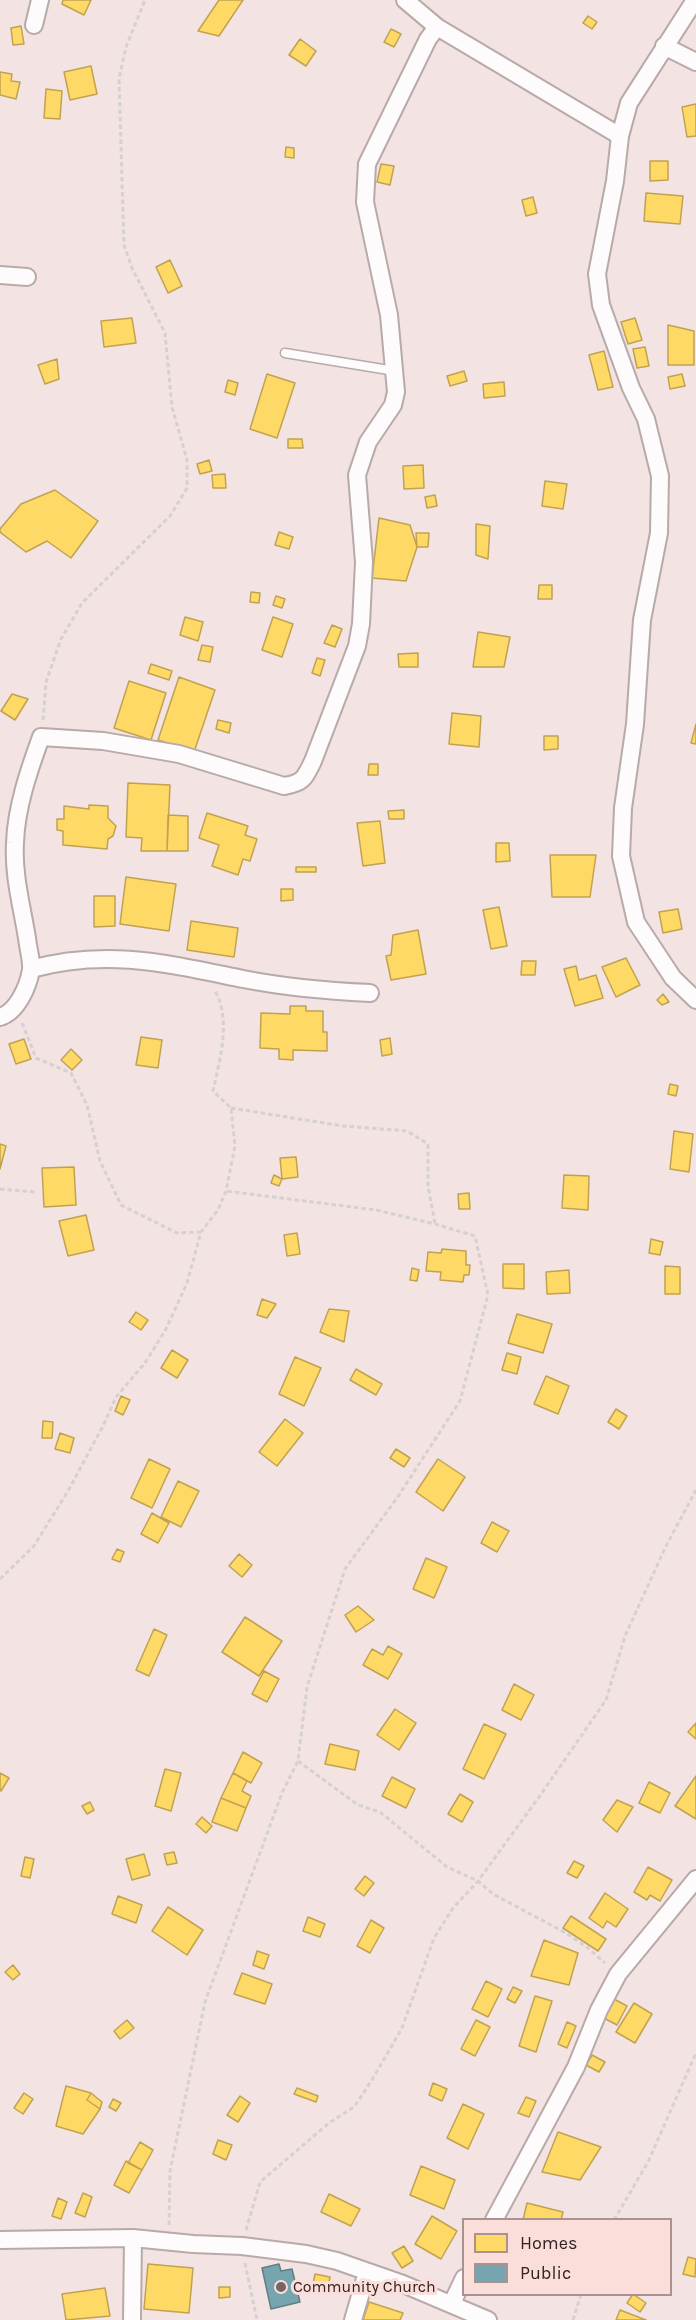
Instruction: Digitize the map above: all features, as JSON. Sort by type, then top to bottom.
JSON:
[{"type":"street","points":[[34,25],[40,0]]},
{"type":"street","points":[[405,0],[437,27],[620,136]]},
{"type":"street","points":[[695,0],[629,103],[620,136],[615,181],[597,274],[601,305],[631,388],[646,419],[660,476],[658,533],[642,620],[634,724],[623,808],[621,856],[636,922],[673,978],[696,1000]]},
{"type":"street","points":[[0,1017],[7,1015],[15,1008],[31,969],[17,885],[15,843],[26,784],[41,737],[103,741],[179,754],[284,786],[298,784],[305,777],[313,761],[357,646],[361,624],[363,562],[357,475],[368,442],[393,405],[396,392],[389,315],[365,202],[365,174],[367,164],[428,39],[437,27]]},
{"type":"street","points":[[664,46],[696,62]]},
{"type":"street","points":[[0,275],[27,277]]},
{"type":"street","points":[[31,969],[54,962],[123,958],[164,962],[266,982],[370,993]]},
{"type":"street","points":[[495,2218],[576,2067],[599,2010],[618,1974],[696,1879]]},
{"type":"street","points":[[132,2320],[133,2238]]},
{"type":"street","points":[[0,2240],[133,2238],[242,2246],[306,2254],[337,2261],[368,2272],[452,2303],[488,2320]]},
{"type":"street","points":[[353,2320],[368,2272]]},
{"type":"street","points":[[452,2303],[462,2282]]},
{"type":"lane","points":[[285,353],[395,371]]},
{"type":"path","points":[[41,737],[46,682],[61,639],[76,612],[82,603],[170,516],[187,488],[187,460],[172,407],[165,333],[132,268],[124,245],[119,79],[126,47],[146,0]]},
{"type":"path","points":[[202,969],[220,1000],[223,1042],[213,1090],[231,1108],[344,1126],[407,1131],[428,1144],[428,1186],[435,1224]]},
{"type":"path","points":[[15,1008],[36,1058],[71,1073],[87,1105],[100,1161],[121,1205],[177,1233],[201,1232]]},
{"type":"path","points":[[0,1579],[34,1546],[68,1491],[116,1397],[145,1363],[166,1329],[187,1282],[201,1232],[218,1210],[226,1191],[235,1146],[231,1108]]},
{"type":"path","points":[[0,1188],[35,1192]]},
{"type":"path","points":[[169,2242],[170,2171],[205,2002],[282,1793],[298,1761],[307,1687],[345,1569],[397,1498],[460,1401],[488,1295],[475,1236],[376,1210],[226,1191]]},
{"type":"path","points":[[257,2320],[242,2246],[260,2182],[328,2123],[354,2107],[372,2080],[402,2028],[434,1938],[453,1908],[478,1881],[539,1797],[606,1700],[625,1636],[666,1546],[696,1490]]},
{"type":"path","points":[[298,1761],[358,1805],[380,1812],[447,1867],[478,1881],[494,1894],[566,1933],[588,1948],[618,1974]]},
{"type":"path","points":[[615,2218],[648,2162],[696,2053]]},
{"type":"path","points":[[573,2320],[581,2296]]},
{"type":"building: Homes","points":[[63,0],[91,0],[84,15],[62,4]]},
{"type":"building: Homes","points":[[219,0],[243,0],[219,36],[198,31]]},
{"type":"building: Homes","points":[[588,16],[597,22],[592,29],[583,23]]},
{"type":"building: Homes","points":[[21,26],[24,44],[13,45],[11,28]]},
{"type":"building: Homes","points":[[391,29],[401,34],[394,47],[384,42]]},
{"type":"building: Homes","points":[[300,39],[316,51],[306,66],[289,55]]},
{"type":"building: Homes","points":[[91,66],[97,94],[70,100],[64,72]]},
{"type":"building: Homes","points":[[0,72],[12,74],[11,81],[20,82],[16,99],[0,95]]},
{"type":"building: Homes","points":[[46,89],[62,91],[60,119],[44,118]]},
{"type":"building: Homes","points":[[696,104],[696,136],[687,137],[682,107]]},
{"type":"building: Homes","points":[[286,147],[294,148],[294,158],[285,157]]},
{"type":"building: Homes","points":[[650,161],[668,161],[668,180],[650,181]]},
{"type":"building: Homes","points":[[381,164],[394,166],[390,185],[377,182]]},
{"type":"building: Homes","points":[[646,193],[683,196],[680,224],[644,221]]},
{"type":"building: Homes","points":[[533,197],[537,213],[526,216],[522,200]]},
{"type":"building: Homes","points":[[170,260],[182,286],[168,293],[156,267]]},
{"type":"building: Homes","points":[[132,318],[136,343],[104,347],[101,321]]},
{"type":"building: Homes","points":[[635,318],[642,340],[628,344],[621,322]]},
{"type":"building: Homes","points":[[668,325],[694,331],[694,365],[668,365]]},
{"type":"building: Homes","points":[[645,347],[649,366],[637,368],[633,349]]},
{"type":"building: Homes","points":[[604,351],[613,387],[598,390],[589,355]]},
{"type":"building: Homes","points":[[57,359],[59,379],[45,384],[38,365]]},
{"type":"building: Homes","points":[[464,371],[467,381],[450,386],[447,376]]},
{"type":"building: Homes","points":[[267,374],[295,383],[277,438],[250,429]]},
{"type":"building: Homes","points":[[682,374],[685,386],[670,389],[668,377]]},
{"type":"building: Homes","points":[[228,380],[238,383],[235,395],[225,392]]},
{"type":"building: Homes","points":[[504,382],[505,396],[484,398],[483,384]]},
{"type":"building: Homes","points":[[288,439],[302,439],[303,448],[288,448]]},
{"type":"building: Homes","points":[[209,460],[212,471],[200,474],[197,464]]},
{"type":"building: Homes","points":[[423,465],[424,488],[404,489],[403,466]]},
{"type":"building: Homes","points":[[225,474],[226,488],[213,488],[212,475]]},
{"type":"building: Homes","points":[[545,481],[567,484],[563,509],[542,506]]},
{"type":"building: Homes","points":[[55,490],[98,521],[71,558],[47,541],[26,552],[0,532],[0,529],[21,504]]},
{"type":"building: Homes","points":[[435,495],[437,506],[427,508],[425,497]]},
{"type":"building: Homes","points":[[379,518],[410,525],[417,547],[406,581],[372,578]]},
{"type":"building: Homes","points":[[476,524],[490,526],[488,559],[476,555]]},
{"type":"building: Homes","points":[[279,532],[293,537],[289,549],[275,545]]},
{"type":"building: Homes","points":[[416,533],[429,533],[428,547],[417,547]]},
{"type":"building: Homes","points":[[539,585],[552,585],[552,599],[538,599]]},
{"type":"building: Homes","points":[[251,592],[260,593],[259,603],[250,602]]},
{"type":"building: Homes","points":[[276,596],[285,599],[282,608],[273,605]]},
{"type":"building: Homes","points":[[185,617],[203,622],[198,641],[180,635]]},
{"type":"building: Homes","points":[[273,617],[293,624],[282,657],[262,650]]},
{"type":"building: Homes","points":[[332,625],[342,629],[335,647],[324,643]]},
{"type":"building: Homes","points":[[478,632],[510,637],[504,667],[473,667]]},
{"type":"building: Homes","points":[[202,645],[213,647],[210,662],[198,660]]},
{"type":"building: Homes","points":[[418,653],[418,667],[399,667],[398,654]]},
{"type":"building: Homes","points":[[317,658],[325,660],[320,676],[312,673]]},
{"type":"building: Homes","points":[[151,664],[172,671],[169,680],[148,673]]},
{"type":"building: Homes","points":[[179,677],[215,690],[194,752],[158,740]]},
{"type":"building: Homes","points":[[129,681],[166,693],[151,740],[114,728]]},
{"type":"building: Homes","points":[[12,694],[28,699],[15,720],[1,711]]},
{"type":"building: Homes","points":[[452,713],[481,716],[479,747],[449,744]]},
{"type":"building: Homes","points":[[218,720],[231,723],[229,733],[216,729]]},
{"type":"building: Homes","points":[[696,724],[696,744],[691,743]]},
{"type":"building: Homes","points":[[544,736],[558,736],[558,749],[544,750]]},
{"type":"building: Homes","points":[[369,764],[378,764],[378,775],[368,775]]},
{"type":"building: Homes","points":[[128,783],[170,785],[167,851],[141,851],[142,838],[126,837]]},
{"type":"building: Homes","points":[[89,805],[108,806],[108,818],[116,826],[113,836],[108,839],[107,849],[63,845],[63,831],[57,830],[57,819],[64,819],[64,806],[89,809]]},
{"type":"building: Homes","points":[[404,810],[404,819],[389,819],[388,811]]},
{"type":"building: Homes","points":[[207,813],[248,826],[245,835],[257,839],[250,861],[243,859],[238,875],[212,866],[219,845],[199,838]]},
{"type":"building: Homes","points":[[168,815],[188,816],[188,851],[167,851]]},
{"type":"building: Homes","points":[[380,821],[385,863],[363,866],[357,823]]},
{"type":"building: Homes","points":[[496,843],[509,843],[510,861],[496,862]]},
{"type":"building: Homes","points":[[550,855],[596,855],[590,897],[552,897]]},
{"type":"building: Homes","points":[[296,867],[316,867],[316,872],[296,872]]},
{"type":"building: Homes","points":[[126,877],[176,884],[169,931],[120,924]]},
{"type":"building: Homes","points":[[281,889],[293,889],[293,900],[281,901]]},
{"type":"building: Homes","points":[[94,896],[115,896],[115,926],[94,927]]},
{"type":"building: Homes","points":[[499,907],[507,946],[491,949],[483,910]]},
{"type":"building: Homes","points":[[678,909],[682,929],[663,933],[659,912]]},
{"type":"building: Homes","points":[[191,921],[238,928],[234,957],[187,950]]},
{"type":"building: Homes","points":[[418,930],[426,974],[391,980],[386,956],[391,955],[393,935]]},
{"type":"building: Homes","points":[[626,958],[640,985],[616,997],[602,967]]},
{"type":"building: Homes","points":[[522,961],[536,961],[535,975],[521,975]]},
{"type":"building: Homes","points":[[576,966],[579,980],[596,975],[603,998],[575,1006],[564,969]]},
{"type":"building: Homes","points":[[663,994],[669,1002],[662,1005],[657,1000]]},
{"type":"building: Homes","points":[[290,1006],[306,1006],[306,1011],[323,1011],[323,1032],[327,1032],[327,1051],[293,1050],[293,1060],[279,1059],[279,1049],[260,1048],[261,1013],[290,1014]]},
{"type":"building: Homes","points":[[141,1037],[162,1040],[158,1068],[136,1065]]},
{"type":"building: Homes","points":[[390,1038],[392,1054],[382,1056],[380,1040]]},
{"type":"building: Homes","points":[[24,1039],[31,1059],[16,1064],[9,1044]]},
{"type":"building: Homes","points":[[71,1049],[82,1060],[72,1070],[61,1060]]},
{"type":"building: Homes","points":[[670,1084],[678,1086],[676,1096],[668,1094]]},
{"type":"building: Homes","points":[[674,1131],[693,1134],[689,1172],[670,1169]]},
{"type":"building: Homes","points":[[0,1144],[6,1146],[0,1169]]},
{"type":"building: Homes","points":[[296,1157],[298,1177],[282,1179],[280,1158]]},
{"type":"building: Homes","points":[[74,1167],[76,1205],[44,1207],[42,1168]]},
{"type":"building: Homes","points":[[274,1175],[282,1179],[279,1186],[271,1183]]},
{"type":"building: Homes","points":[[564,1175],[589,1176],[588,1210],[562,1208]]},
{"type":"building: Homes","points":[[469,1193],[470,1209],[459,1209],[458,1194]]},
{"type":"building: Homes","points":[[86,1215],[94,1250],[68,1256],[59,1221]]},
{"type":"building: Homes","points":[[297,1233],[300,1254],[287,1256],[284,1235]]},
{"type":"building: Homes","points":[[651,1239],[663,1242],[660,1255],[649,1253]]},
{"type":"building: Homes","points":[[442,1249],[466,1251],[466,1265],[470,1265],[469,1275],[464,1275],[463,1282],[440,1280],[441,1272],[426,1271],[428,1252],[441,1253]]},
{"type":"building: Homes","points":[[503,1264],[524,1264],[524,1289],[503,1288]]},
{"type":"building: Homes","points":[[665,1266],[680,1267],[680,1294],[665,1294]]},
{"type":"building: Homes","points":[[412,1268],[419,1270],[417,1281],[410,1280]]},
{"type":"building: Homes","points":[[569,1270],[570,1293],[547,1294],[546,1272]]},
{"type":"building: Homes","points":[[262,1299],[276,1304],[267,1318],[257,1315]]},
{"type":"building: Homes","points":[[329,1309],[349,1311],[344,1342],[320,1332]]},
{"type":"building: Homes","points":[[136,1312],[148,1320],[141,1330],[129,1322]]},
{"type":"building: Homes","points":[[517,1314],[552,1324],[543,1353],[508,1343]]},
{"type":"building: Homes","points":[[172,1350],[188,1360],[177,1378],[161,1368]]},
{"type":"building: Homes","points":[[507,1353],[521,1357],[517,1374],[502,1370]]},
{"type":"building: Homes","points":[[295,1357],[321,1368],[304,1406],[279,1394]]},
{"type":"building: Homes","points":[[356,1369],[382,1384],[376,1395],[350,1380]]},
{"type":"building: Homes","points":[[546,1376],[569,1386],[558,1414],[534,1404]]},
{"type":"building: Homes","points":[[121,1396],[130,1400],[123,1415],[115,1411]]},
{"type":"building: Homes","points":[[616,1409],[627,1416],[619,1429],[608,1422]]},
{"type":"building: Homes","points":[[285,1419],[303,1433],[277,1466],[259,1452]]},
{"type":"building: Homes","points":[[43,1421],[53,1422],[52,1438],[42,1438]]},
{"type":"building: Homes","points":[[60,1433],[74,1438],[70,1453],[55,1449]]},
{"type":"building: Homes","points":[[396,1449],[410,1458],[404,1467],[390,1458]]},
{"type":"building: Homes","points":[[149,1459],[170,1469],[152,1508],[131,1498]]},
{"type":"building: Homes","points":[[438,1459],[465,1477],[443,1511],[416,1492]]},
{"type":"building: Homes","points":[[178,1481],[199,1491],[181,1527],[161,1517]]},
{"type":"building: Homes","points":[[152,1513],[169,1523],[158,1543],[141,1534]]},
{"type":"building: Homes","points":[[492,1522],[509,1531],[497,1552],[481,1543]]},
{"type":"building: Homes","points":[[117,1549],[124,1552],[120,1562],[112,1559]]},
{"type":"building: Homes","points":[[239,1554],[252,1565],[242,1577],[229,1566]]},
{"type":"building: Homes","points":[[426,1558],[447,1567],[434,1598],[413,1589]]},
{"type":"building: Homes","points":[[358,1606],[374,1620],[356,1632],[345,1615]]},
{"type":"building: Homes","points":[[245,1617],[282,1641],[259,1676],[222,1652]]},
{"type":"building: Homes","points":[[154,1629],[167,1635],[149,1676],[136,1670]]},
{"type":"building: Homes","points":[[388,1646],[402,1654],[388,1679],[363,1665],[372,1649],[383,1655]]},
{"type":"building: Homes","points":[[264,1671],[279,1679],[267,1702],[252,1694]]},
{"type":"building: Homes","points":[[514,1684],[534,1695],[521,1720],[502,1710]]},
{"type":"building: Homes","points":[[395,1709],[416,1723],[399,1750],[377,1735]]},
{"type":"building: Homes","points":[[696,1723],[696,1739],[688,1732]]},
{"type":"building: Homes","points":[[484,1724],[506,1734],[484,1779],[463,1769]]},
{"type":"building: Homes","points":[[330,1744],[359,1751],[355,1770],[325,1764]]},
{"type":"building: Homes","points":[[243,1752],[262,1763],[251,1783],[233,1773]]},
{"type":"building: Homes","points":[[165,1769],[181,1773],[171,1811],[155,1806]]},
{"type":"building: Homes","points":[[0,1773],[9,1778],[1,1791],[0,1790]]},
{"type":"building: Homes","points":[[233,1773],[247,1781],[242,1791],[251,1796],[246,1808],[221,1798]]},
{"type":"building: Homes","points":[[696,1776],[696,1819],[675,1806]]},
{"type":"building: Homes","points":[[392,1777],[415,1789],[406,1808],[382,1796]]},
{"type":"building: Homes","points":[[649,1782],[670,1793],[660,1813],[639,1803]]},
{"type":"building: Homes","points":[[460,1794],[473,1802],[462,1822],[448,1814]]},
{"type":"building: Homes","points":[[221,1798],[246,1808],[237,1831],[212,1822]]},
{"type":"building: Homes","points":[[617,1800],[633,1807],[617,1832],[603,1820]]},
{"type":"building: Homes","points":[[90,1802],[94,1810],[87,1814],[82,1806]]},
{"type":"building: Homes","points":[[202,1817],[212,1826],[206,1833],[196,1824]]},
{"type":"building: Homes","points":[[174,1852],[177,1863],[167,1865],[164,1854]]},
{"type":"building: Homes","points":[[144,1854],[150,1875],[132,1880],[126,1859]]},
{"type":"building: Homes","points":[[25,1857],[34,1859],[30,1878],[21,1876]]},
{"type":"building: Homes","points":[[574,1861],[584,1866],[577,1878],[567,1873]]},
{"type":"building: Homes","points":[[648,1867],[672,1880],[660,1901],[650,1895],[647,1900],[634,1892]]},
{"type":"building: Homes","points":[[365,1876],[374,1883],[364,1896],[355,1889]]},
{"type":"building: Homes","points":[[605,1893],[628,1909],[616,1927],[607,1921],[603,1928],[589,1918]]},
{"type":"building: Homes","points":[[118,1896],[142,1905],[136,1923],[112,1914]]},
{"type":"building: Homes","points":[[168,1907],[203,1930],[187,1955],[152,1931]]},
{"type":"building: Homes","points":[[571,1916],[606,1939],[598,1951],[563,1928]]},
{"type":"building: Homes","points":[[308,1917],[325,1924],[320,1937],[303,1931]]},
{"type":"building: Homes","points":[[371,1920],[384,1928],[370,1953],[357,1946]]},
{"type":"building: Homes","points":[[544,1940],[578,1953],[569,1985],[531,1976]]},
{"type":"building: Homes","points":[[257,1951],[269,1955],[264,1969],[253,1965]]},
{"type":"building: Homes","points":[[13,1965],[20,1974],[13,1980],[5,1972]]},
{"type":"building: Homes","points":[[242,1973],[272,1984],[265,2004],[234,1994]]},
{"type":"building: Homes","points":[[486,1981],[502,1989],[488,2017],[472,2009]]},
{"type":"building: Homes","points":[[513,1987],[522,1991],[515,2003],[507,1999]]},
{"type":"building: Homes","points":[[535,1996],[552,2001],[536,2052],[519,2046]]},
{"type":"building: Homes","points":[[614,1999],[627,2006],[617,2025],[602,2017]]},
{"type":"building: Homes","points":[[634,2003],[652,2014],[635,2043],[616,2032]]},
{"type":"building: Homes","points":[[127,2020],[134,2028],[120,2039],[114,2031]]},
{"type":"building: Homes","points":[[476,2020],[490,2027],[475,2056],[461,2049]]},
{"type":"building: Homes","points":[[567,2022],[576,2026],[567,2048],[558,2044]]},
{"type":"building: Homes","points":[[592,2055],[605,2062],[599,2072],[586,2065]]},
{"type":"building: Homes","points":[[433,2083],[447,2089],[442,2101],[429,2095]]},
{"type":"building: Homes","points":[[66,2086],[91,2093],[87,2100],[100,2109],[83,2134],[56,2126]]},
{"type":"building: Homes","points":[[297,2088],[318,2096],[316,2102],[294,2094]]},
{"type":"building: Homes","points":[[24,2093],[33,2099],[23,2114],[14,2108]]},
{"type":"building: Homes","points":[[91,2093],[102,2102],[100,2109],[87,2100]]},
{"type":"building: Homes","points":[[240,2096],[250,2103],[238,2122],[227,2115]]},
{"type":"building: Homes","points":[[526,2097],[536,2101],[529,2117],[518,2113]]},
{"type":"building: Homes","points":[[113,2099],[121,2103],[116,2111],[109,2107]]},
{"type":"building: Homes","points":[[463,2104],[484,2114],[468,2149],[447,2138]]},
{"type":"building: Homes","points":[[558,2132],[601,2147],[580,2180],[542,2172]]},
{"type":"building: Homes","points":[[218,2140],[232,2145],[226,2160],[213,2154]]},
{"type":"building: Homes","points":[[140,2142],[153,2150],[142,2170],[128,2163]]},
{"type":"building: Homes","points":[[126,2161],[142,2170],[129,2193],[114,2185]]},
{"type":"building: Homes","points":[[421,2166],[455,2180],[444,2209],[410,2195]]},
{"type":"building: Homes","points":[[83,2193],[92,2197],[85,2217],[75,2213]]},
{"type":"building: Homes","points":[[329,2194],[360,2209],[351,2226],[321,2212]]},
{"type":"building: Homes","points":[[58,2198],[67,2202],[61,2219],[52,2216]]},
{"type":"building: Homes","points":[[527,2203],[563,2212],[562,2218],[523,2218]]},
{"type":"building: Homes","points":[[432,2216],[457,2231],[441,2259],[415,2244]]},
{"type":"building: Homes","points":[[404,2246],[413,2261],[402,2268],[392,2253]]},
{"type":"building: Homes","points":[[688,2257],[696,2259],[695,2277],[683,2274]]},
{"type":"building: Homes","points":[[148,2264],[193,2268],[189,2313],[144,2309]]},
{"type":"building: Homes","points":[[315,2274],[330,2277],[328,2287],[313,2284]]},
{"type":"building: Homes","points":[[219,2287],[230,2287],[230,2297],[219,2298]]},
{"type":"building: Homes","points":[[105,2288],[110,2316],[66,2320],[62,2294]]},
{"type":"building: Homes","points":[[632,2296],[636,2296],[646,2303],[640,2312],[627,2303]]},
{"type":"building: Homes","points":[[369,2302],[403,2313],[400,2320],[363,2320]]},
{"type":"building: Homes","points":[[620,2310],[646,2320],[616,2320]]},
{"type":"building: Public","name":"Community Church","points":[[279,2264],[281,2271],[292,2269],[300,2302],[271,2309],[262,2268]]},
{"type":"place","name":"Community Church","points":[[281,2287]]}]
